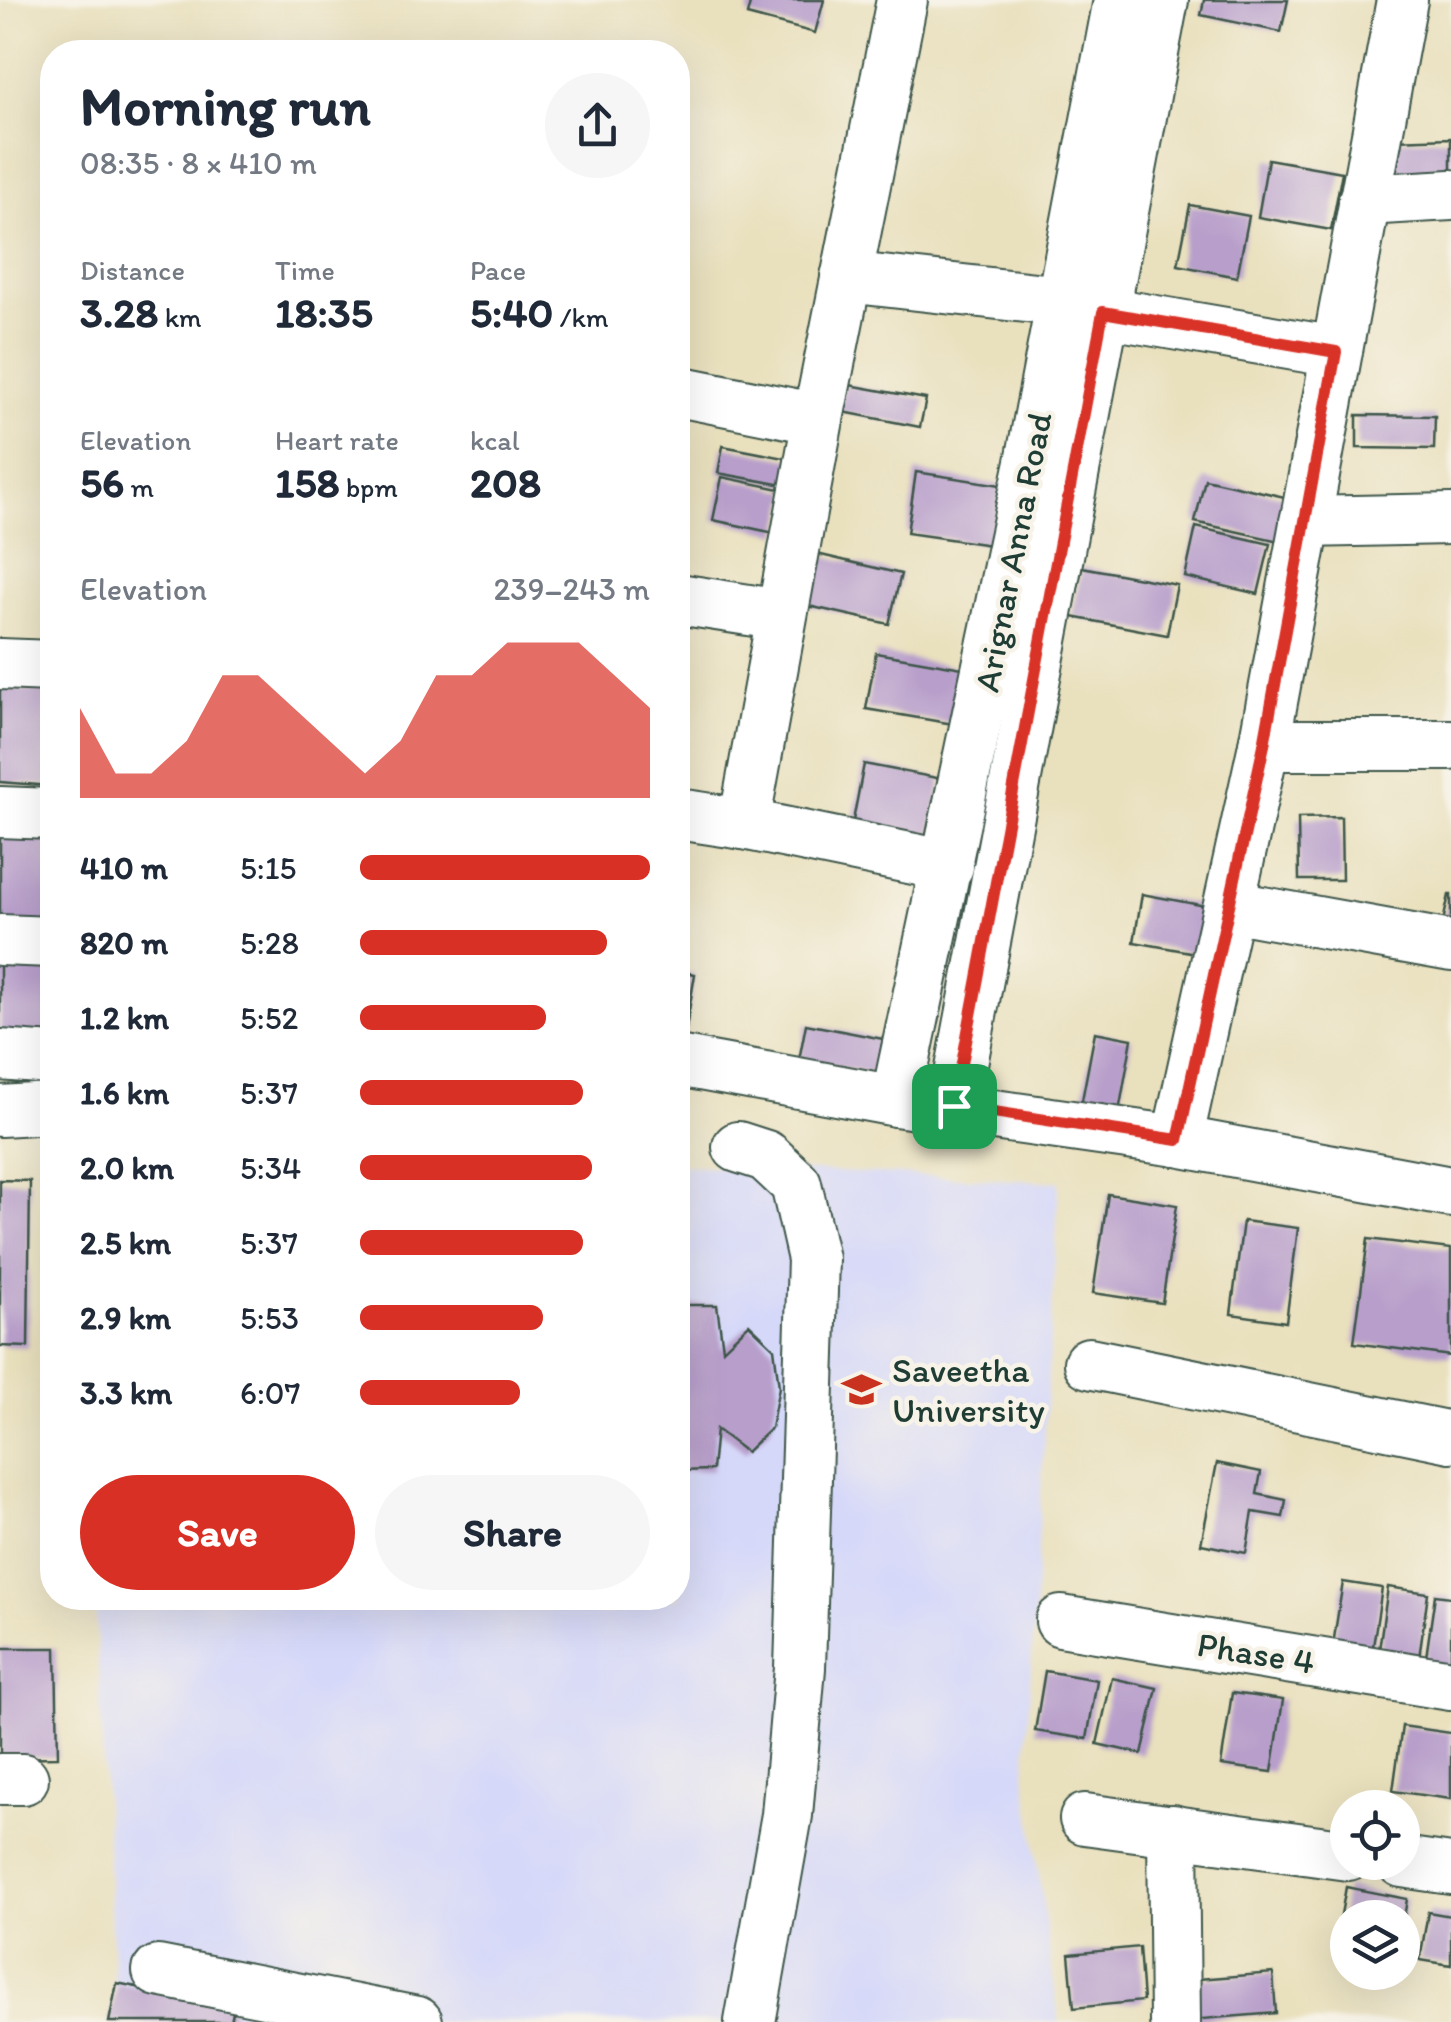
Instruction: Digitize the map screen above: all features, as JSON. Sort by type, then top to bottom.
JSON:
[{"type":"street","points":[[744,824],[818,419],[902,0]]},
{"type":"street","name":"Arignar Anna Road","points":[[954,1106],[1082,307],[1119,0]]},
{"type":"street","name":"Arignar Anna Road","points":[[896,1101],[1082,307],[1163,0]]},
{"type":"street","points":[[1178,1140],[1264,745],[1402,0]]},
{"type":"street","points":[[1364,200],[1451,194]]},
{"type":"street","points":[[846,277],[1082,307],[1336,352]]},
{"type":"street","points":[[690,393],[818,419]]},
{"type":"street","points":[[1305,522],[1451,518]]},
{"type":"street","points":[[690,601],[781,615]]},
{"type":"street","points":[[0,664],[40,666]]},
{"type":"street","points":[[1264,745],[1451,745]]},
{"type":"street","points":[[0,812],[40,814]]},
{"type":"street","points":[[690,816],[948,866]]},
{"type":"street","points":[[1229,906],[1451,946]]},
{"type":"street","points":[[0,940],[40,942]]},
{"type":"street","points":[[0,1055],[40,1058]]},
{"type":"street","points":[[690,1063],[896,1101],[1178,1140],[1451,1192]]},
{"type":"street","points":[[0,1111],[40,1109]]},
{"type":"street","points":[[738,1147],[766,1156],[796,1184],[813,1260],[800,1668],[786,1815],[750,2022]]},
{"type":"street","points":[[1089,1362],[1451,1437]]},
{"type":"street","name":"Phase 4","points":[[1061,1620],[1451,1686]]},
{"type":"street","points":[[1085,1818],[1330,1852]]},
{"type":"street","points":[[1174,1830],[1174,2022]]},
{"type":"street","points":[[1420,1865],[1451,1869]]},
{"type":"street","points":[[158,1971],[417,2022]]},
{"type":"shaded area","name":"Saveetha University","points":[[690,1166],[1059,1182],[1025,1774],[1059,2022],[116,2022],[96,1610],[690,1610]]},
{"type":"building","points":[[751,0],[824,0],[815,33],[747,15]]},
{"type":"building","points":[[1204,0],[1288,0],[1281,32],[1201,15]]},
{"type":"building","points":[[1451,138],[1451,185],[1395,186],[1394,140]]},
{"type":"building","points":[[1268,159],[1342,172],[1331,230],[1258,217]]},
{"type":"building","points":[[1190,205],[1249,216],[1237,277],[1178,265]]},
{"type":"building","points":[[844,384],[926,399],[920,427],[838,411]]},
{"type":"building","points":[[1357,415],[1435,416],[1434,449],[1357,448]]},
{"type":"building","points":[[723,446],[800,461],[795,487],[718,473]]},
{"type":"building","points":[[916,472],[1001,485],[991,545],[907,533]]},
{"type":"building","points":[[722,477],[789,491],[779,534],[713,520]]},
{"type":"building","points":[[1205,479],[1289,498],[1279,541],[1195,522]]},
{"type":"building","points":[[1196,527],[1270,544],[1258,594],[1185,577]]},
{"type":"building","points":[[817,554],[901,574],[889,624],[804,605]]},
{"type":"building","points":[[1082,567],[1177,585],[1167,635],[1072,617]]},
{"type":"building","points":[[876,653],[968,669],[959,725],[866,709]]},
{"type":"building","points":[[0,688],[40,691],[40,785],[0,782]]},
{"type":"building","points":[[864,764],[942,779],[929,846],[851,831]]},
{"type":"building","points":[[1341,817],[1342,880],[1299,880],[1298,818]]},
{"type":"building","points":[[0,826],[40,828],[40,926],[0,924]]},
{"type":"building","points":[[1142,894],[1216,908],[1207,955],[1134,942]]},
{"type":"building","points":[[1451,895],[1451,928],[1442,926]]},
{"type":"building","points":[[0,960],[40,962],[40,1042],[0,1040]]},
{"type":"building","points":[[690,973],[695,974],[690,1004]]},
{"type":"building","points":[[806,1024],[883,1039],[876,1074],[799,1060]]},
{"type":"building","points":[[1095,1032],[1132,1039],[1117,1123],[1079,1116]]},
{"type":"building","points":[[0,1180],[30,1181],[28,1347],[0,1346]]},
{"type":"building","points":[[1108,1194],[1177,1205],[1162,1303],[1093,1293]]},
{"type":"building","points":[[1243,1221],[1298,1228],[1286,1322],[1231,1314]]},
{"type":"building","points":[[1368,1239],[1451,1249],[1451,1356],[1354,1343]]},
{"type":"building","points":[[690,1305],[717,1305],[723,1349],[749,1324],[774,1348],[779,1387],[771,1428],[746,1452],[716,1429],[712,1470],[690,1471]]},
{"type":"building","points":[[1217,1463],[1261,1472],[1257,1494],[1286,1500],[1283,1517],[1253,1512],[1246,1553],[1201,1544]]},
{"type":"building","points":[[1343,1582],[1382,1588],[1370,1666],[1332,1651]]},
{"type":"building","points":[[1388,1587],[1428,1593],[1417,1672],[1378,1657]]},
{"type":"building","points":[[1435,1595],[1451,1597],[1451,1675],[1425,1664]]},
{"type":"building","points":[[0,1648],[56,1648],[58,1757],[0,1758]]},
{"type":"building","points":[[1045,1671],[1097,1680],[1087,1739],[1035,1731]]},
{"type":"building","points":[[1112,1678],[1157,1688],[1142,1754],[1097,1744]]},
{"type":"building","points":[[1232,1693],[1283,1700],[1272,1772],[1221,1765]]},
{"type":"building","points":[[1402,1726],[1451,1733],[1451,1799],[1420,1795],[1420,1790],[1393,1790]]},
{"type":"building","points":[[1346,1887],[1407,1899],[1407,1900],[1344,1900]]},
{"type":"building","points":[[1428,1912],[1451,1916],[1451,1965],[1420,1960]]},
{"type":"building","points":[[1139,1947],[1143,2001],[1074,2008],[1069,1954]]},
{"type":"building","points":[[1273,1973],[1276,2013],[1190,2020],[1186,1980]]},
{"type":"building","points":[[117,1983],[234,2007],[231,2022],[109,2022]]},
{"type":"place","name":"Saveetha University","points":[[862,1390]]},
{"type":"route","points":[[1103,312],[1336,352],[1264,745],[1178,1140],[954,1106],[1103,312]]}]
